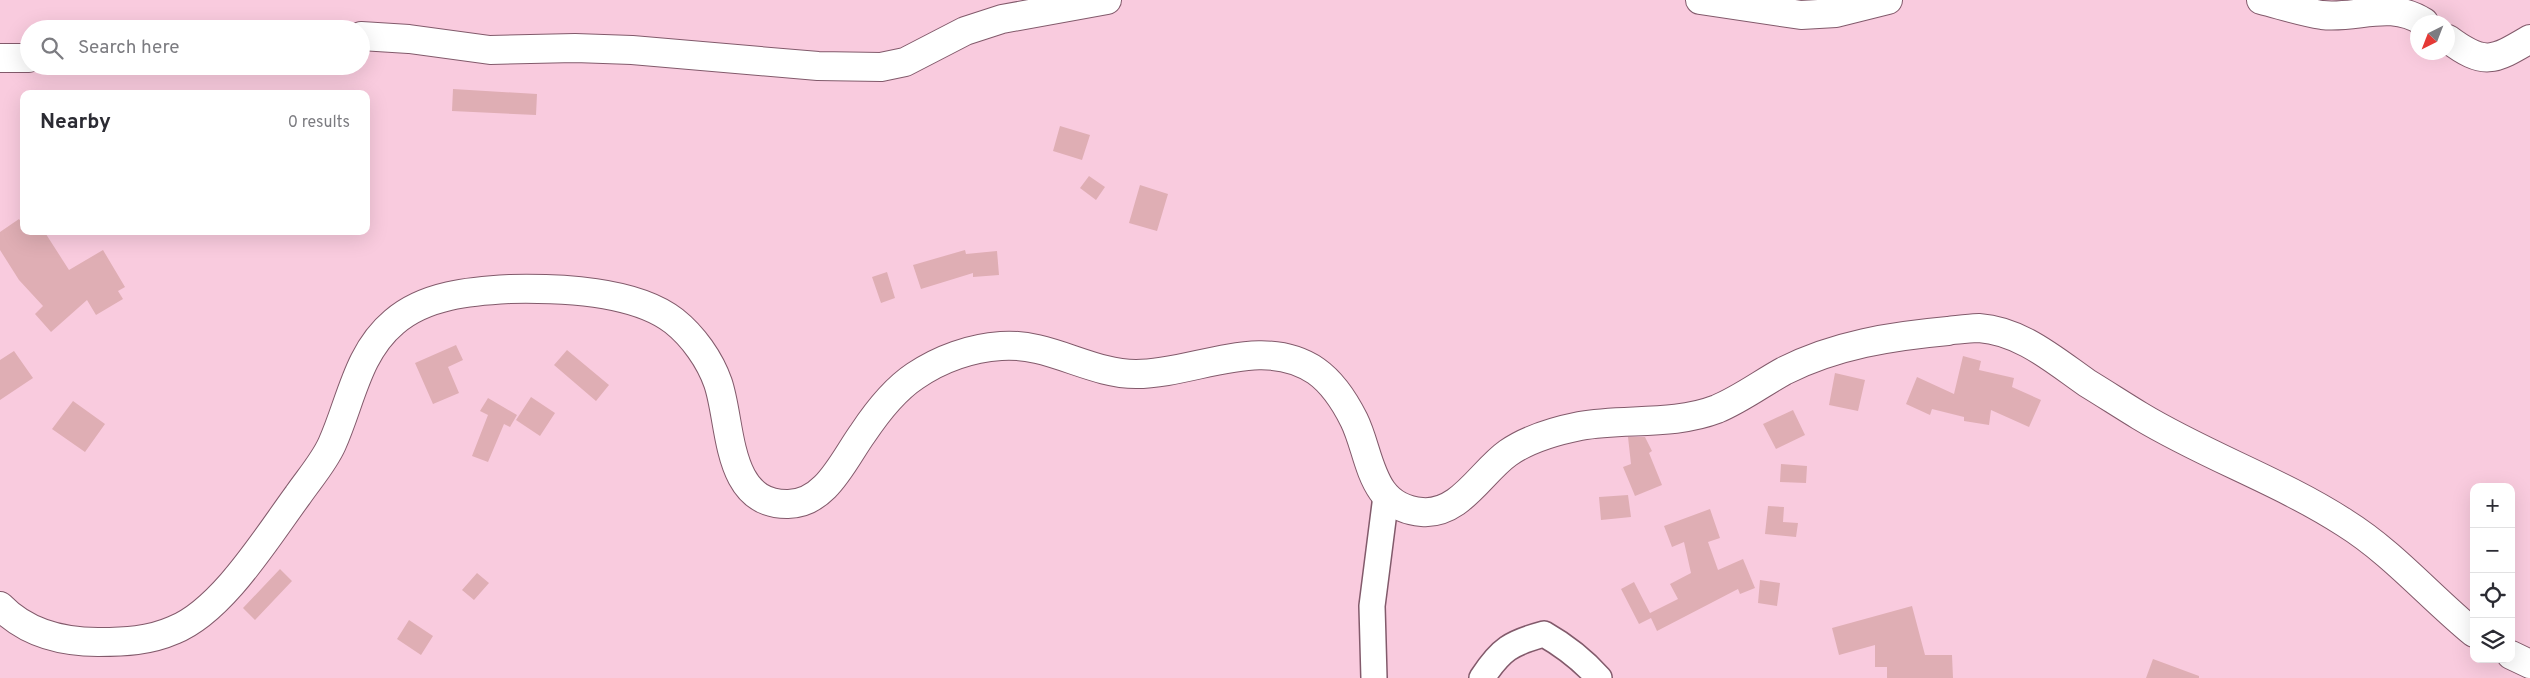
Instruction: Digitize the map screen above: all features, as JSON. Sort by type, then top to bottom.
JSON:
[{"type":"main road","points":[[370,37],[409,39],[490,50],[613,49],[818,66],[881,67],[905,62],[965,31],[1002,19],[1108,0]]},
{"type":"main road","points":[[1700,0],[1801,15],[1836,13],[1888,0]]},
{"type":"main road","points":[[2261,0],[2322,15],[2350,15],[2382,10],[2404,12],[2410,15]]},
{"type":"main road","points":[[2455,44],[2469,55],[2489,58],[2507,52],[2530,39]]},
{"type":"main road","points":[[0,58],[20,58]]},
{"type":"main road","points":[[0,606],[12,618],[45,636],[86,642],[139,641],[181,628],[208,607],[246,566],[330,450],[372,344],[399,316],[429,302],[469,291],[523,289],[601,294],[625,298],[655,308],[681,325],[704,354],[718,384],[734,461],[744,481],[763,498],[782,505],[802,503],[820,492],[834,477],[885,403],[911,378],[941,361],[968,352],[1005,346],[1028,347],[1098,369],[1132,374],[1166,371],[1255,355],[1280,356],[1313,369],[1336,390],[1357,424],[1371,474],[1386,496],[1404,507],[1424,512],[1442,510],[1464,496],[1478,479],[1504,456],[1527,442],[1584,425],[1650,422],[1713,411],[1788,370],[1819,356],[1854,344],[1914,334],[1978,328],[2012,335],[2044,352],[2084,381],[2161,429],[2344,522],[2383,551],[2470,629]]},
{"type":"main road","points":[[2515,657],[2530,664]]},
{"type":"street","points":[[1374,678],[1372,606],[1386,496]]},
{"type":"street","points":[[1482,678],[1494,660],[1516,641],[1544,634],[1565,646],[1587,664],[1598,678]]},
{"type":"building","points":[[453,89],[537,94],[536,115],[452,111]]},
{"type":"building","points":[[1060,126],[1090,135],[1082,160],[1053,151]]},
{"type":"building","points":[[1089,176],[1105,187],[1096,200],[1080,188]]},
{"type":"building","points":[[1140,185],[1168,194],[1157,231],[1129,223]]},
{"type":"building","points":[[19,219],[20,235],[47,235],[69,270],[103,250],[125,287],[118,291],[123,299],[96,315],[87,300],[51,332],[35,314],[43,306],[19,280],[0,250],[0,232]]},
{"type":"building","points":[[965,250],[966,254],[997,251],[999,275],[973,277],[973,273],[921,289],[913,265]]},
{"type":"building","points":[[887,272],[895,298],[881,303],[872,277]]},
{"type":"building","points":[[456,345],[463,360],[448,367],[459,393],[433,404],[415,363]]},
{"type":"building","points":[[567,350],[609,385],[596,401],[554,365]]},
{"type":"building","points":[[14,351],[33,378],[0,400],[0,360]]},
{"type":"building","points":[[1963,356],[1981,361],[1979,370],[2014,378],[2012,387],[2041,400],[2029,427],[1991,410],[1989,425],[1964,421],[1964,417],[1932,409],[1930,415],[1906,404],[1917,377],[1954,394]]},
{"type":"building","points":[[1835,373],[1865,380],[1858,411],[1829,405]]},
{"type":"building","points":[[531,397],[555,413],[540,436],[516,420]]},
{"type":"building","points":[[488,398],[517,415],[510,427],[504,424],[488,462],[472,456],[488,415],[480,411]]},
{"type":"building","points":[[73,401],[105,424],[85,452],[52,429]]},
{"type":"building","points":[[1793,410],[1805,435],[1776,449],[1763,424]]},
{"type":"building","points":[[1628,437],[1645,437],[1652,451],[1649,453],[1662,485],[1635,496],[1623,467],[1631,464]]},
{"type":"building","points":[[1781,464],[1807,466],[1806,483],[1780,482]]},
{"type":"building","points":[[1628,495],[1631,517],[1601,520],[1599,497]]},
{"type":"building","points":[[1768,506],[1784,507],[1783,522],[1798,523],[1796,537],[1765,534]]},
{"type":"building","points":[[1710,509],[1720,538],[1708,542],[1718,570],[1743,559],[1755,588],[1740,594],[1738,589],[1657,631],[1651,618],[1639,624],[1621,589],[1634,582],[1650,613],[1678,599],[1670,584],[1691,573],[1684,542],[1672,547],[1664,526]]},
{"type":"building","points":[[280,569],[292,581],[255,620],[243,608]]},
{"type":"building","points":[[477,573],[489,583],[474,600],[462,590]]},
{"type":"building","points":[[1760,580],[1780,583],[1777,606],[1758,603]]},
{"type":"building","points":[[1912,606],[1925,655],[1952,655],[1953,678],[1887,678],[1887,667],[1875,667],[1875,645],[1839,655],[1832,628]]},
{"type":"building","points":[[409,620],[433,636],[421,655],[397,639]]},
{"type":"building","points":[[2153,659],[2199,676],[2199,678],[2146,678]]}]
